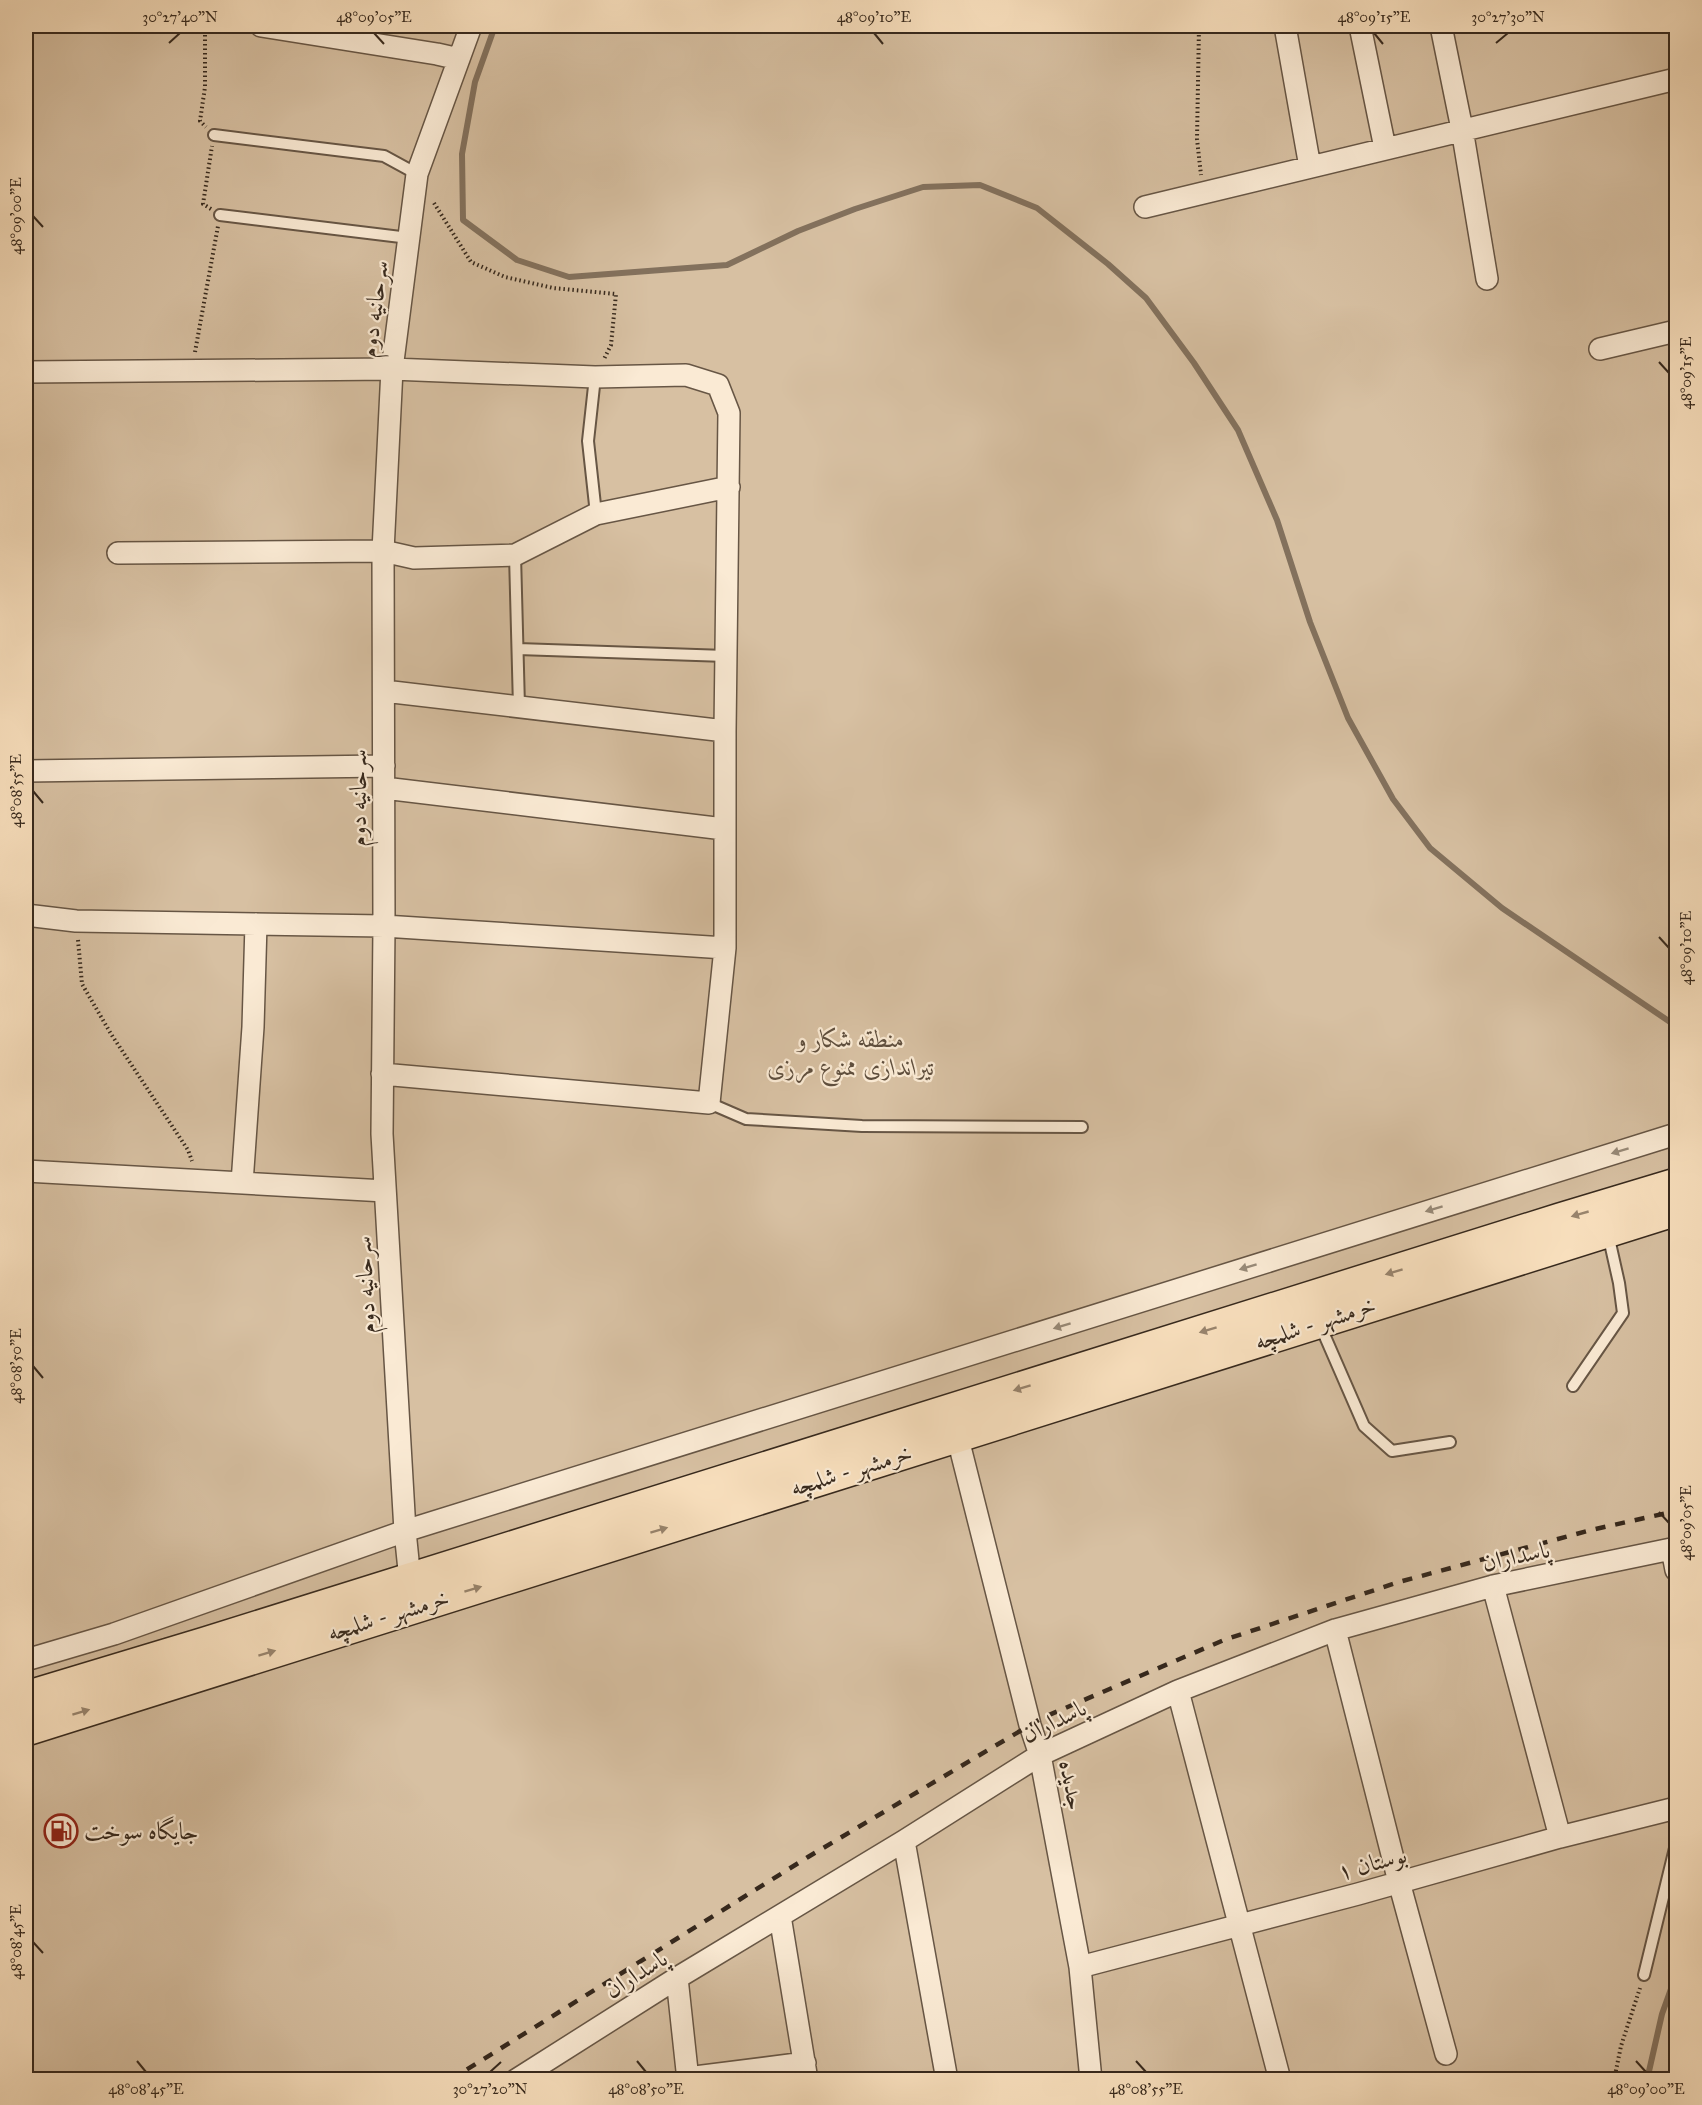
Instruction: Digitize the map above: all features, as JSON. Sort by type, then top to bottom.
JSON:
[{"type":"highway","name":"خرمشهر - شلمچه","points":[[26,1729],[954,1423],[1560,1220],[1677,1185]]},
{"type":"highway","name":"خرمشهر - شلمچه","points":[[26,1698],[410,1580],[954,1423],[1319,1322],[1677,1209]]},
{"type":"street","points":[[261,26],[459,59]]},
{"type":"street","name":"سرحانیه دوم","points":[[410,1580],[405,1531],[382,1134],[383,550],[392,369],[417,174],[471,26]]},
{"type":"street","points":[[1285,26],[1310,167]]},
{"type":"street","points":[[1360,26],[1385,148]]},
{"type":"street","points":[[1441,26],[1462,129],[1487,279]]},
{"type":"street","points":[[1145,207],[1677,79]]},
{"type":"street","points":[[1600,349],[1677,331]]},
{"type":"street","points":[[26,372],[392,369],[595,377],[686,375],[718,385],[729,413],[724,731],[725,948],[709,1103],[382,1074]]},
{"type":"street","points":[[118,553],[383,550],[414,558],[515,555],[596,514],[729,487]]},
{"type":"street","points":[[384,691],[724,731]]},
{"type":"street","points":[[26,771],[384,766]]},
{"type":"street","points":[[384,788],[724,829]]},
{"type":"street","points":[[26,915],[76,921],[384,926],[725,948]]},
{"type":"street","points":[[242,1183],[253,1027],[256,924]]},
{"type":"street","points":[[26,1660],[114,1634],[405,1531],[1677,1134]]},
{"type":"street","points":[[26,1171],[385,1191]]},
{"type":"street","name":"جدیده","points":[[954,1423],[1030,1725],[1040,1755],[1080,1967],[1091,2079]]},
{"type":"street","points":[[1674,1549],[1677,1570]]},
{"type":"street","name":"پاسداران","points":[[516,2079],[1040,1755],[1178,1691],[1335,1630],[1493,1586],[1674,1549]]},
{"type":"street","points":[[1493,1586],[1560,1837]]},
{"type":"street","points":[[1335,1630],[1399,1882],[1446,2054]]},
{"type":"street","points":[[1178,1691],[1280,2079]]},
{"type":"street","name":"بوستان ۱","points":[[1080,1967],[1560,1837],[1677,1808]]},
{"type":"street","points":[[904,1841],[947,2079]]},
{"type":"street","points":[[677,1978],[688,2079],[806,2071],[780,1916]]},
{"type":"lane","points":[[214,135],[384,156],[417,174]]},
{"type":"lane","points":[[220,215],[409,238]]},
{"type":"lane","points":[[595,377],[588,441],[596,514]]},
{"type":"lane","points":[[515,555],[519,707]]},
{"type":"lane","points":[[518,649],[726,656]]},
{"type":"lane","points":[[709,1103],[746,1119],[862,1126],[1082,1127]]},
{"type":"lane","points":[[1573,1386],[1623,1313],[1619,1282],[1607,1231]]},
{"type":"lane","points":[[1319,1322],[1364,1426],[1392,1451],[1450,1442]]},
{"type":"lane","points":[[1644,1975],[1677,1844]]},
{"type":"path","points":[[192,370],[220,215],[203,204],[214,135],[200,121],[205,87],[205,26]]},
{"type":"path","points":[[1199,26],[1197,139],[1203,193]]},
{"type":"path","points":[[417,174],[471,262],[505,277],[553,288],[616,294],[611,345],[595,377]]},
{"type":"path","points":[[76,921],[82,984],[111,1034],[188,1150],[201,1181]]},
{"type":"path","points":[[1614,2079],[1621,2046],[1644,1975]]},
{"type":"green space","name":"منطقه شکار و تیراندازی ممنوع مرزی","points":[[26,26],[1676,26],[1676,2079],[26,2079]]},
{"type":"waterway","points":[[495,26],[475,82],[462,154],[463,220],[517,260],[569,277],[727,265],[798,231],[855,209],[923,187],[980,185],[1037,208],[1108,264],[1146,298],[1194,363],[1238,430],[1277,520],[1310,622],[1348,718],[1393,799],[1430,848],[1502,908],[1676,1026]]},
{"type":"waterway","points":[[1647,2080],[1662,2014],[1676,1975]]},
{"type":"railway","points":[[450,2080],[808,1857],[1042,1718],[1224,1640],[1399,1582],[1591,1530],[1676,1511]]},
{"type":"place","name":"جایگاه سوخت","points":[[61,1831]]}]
